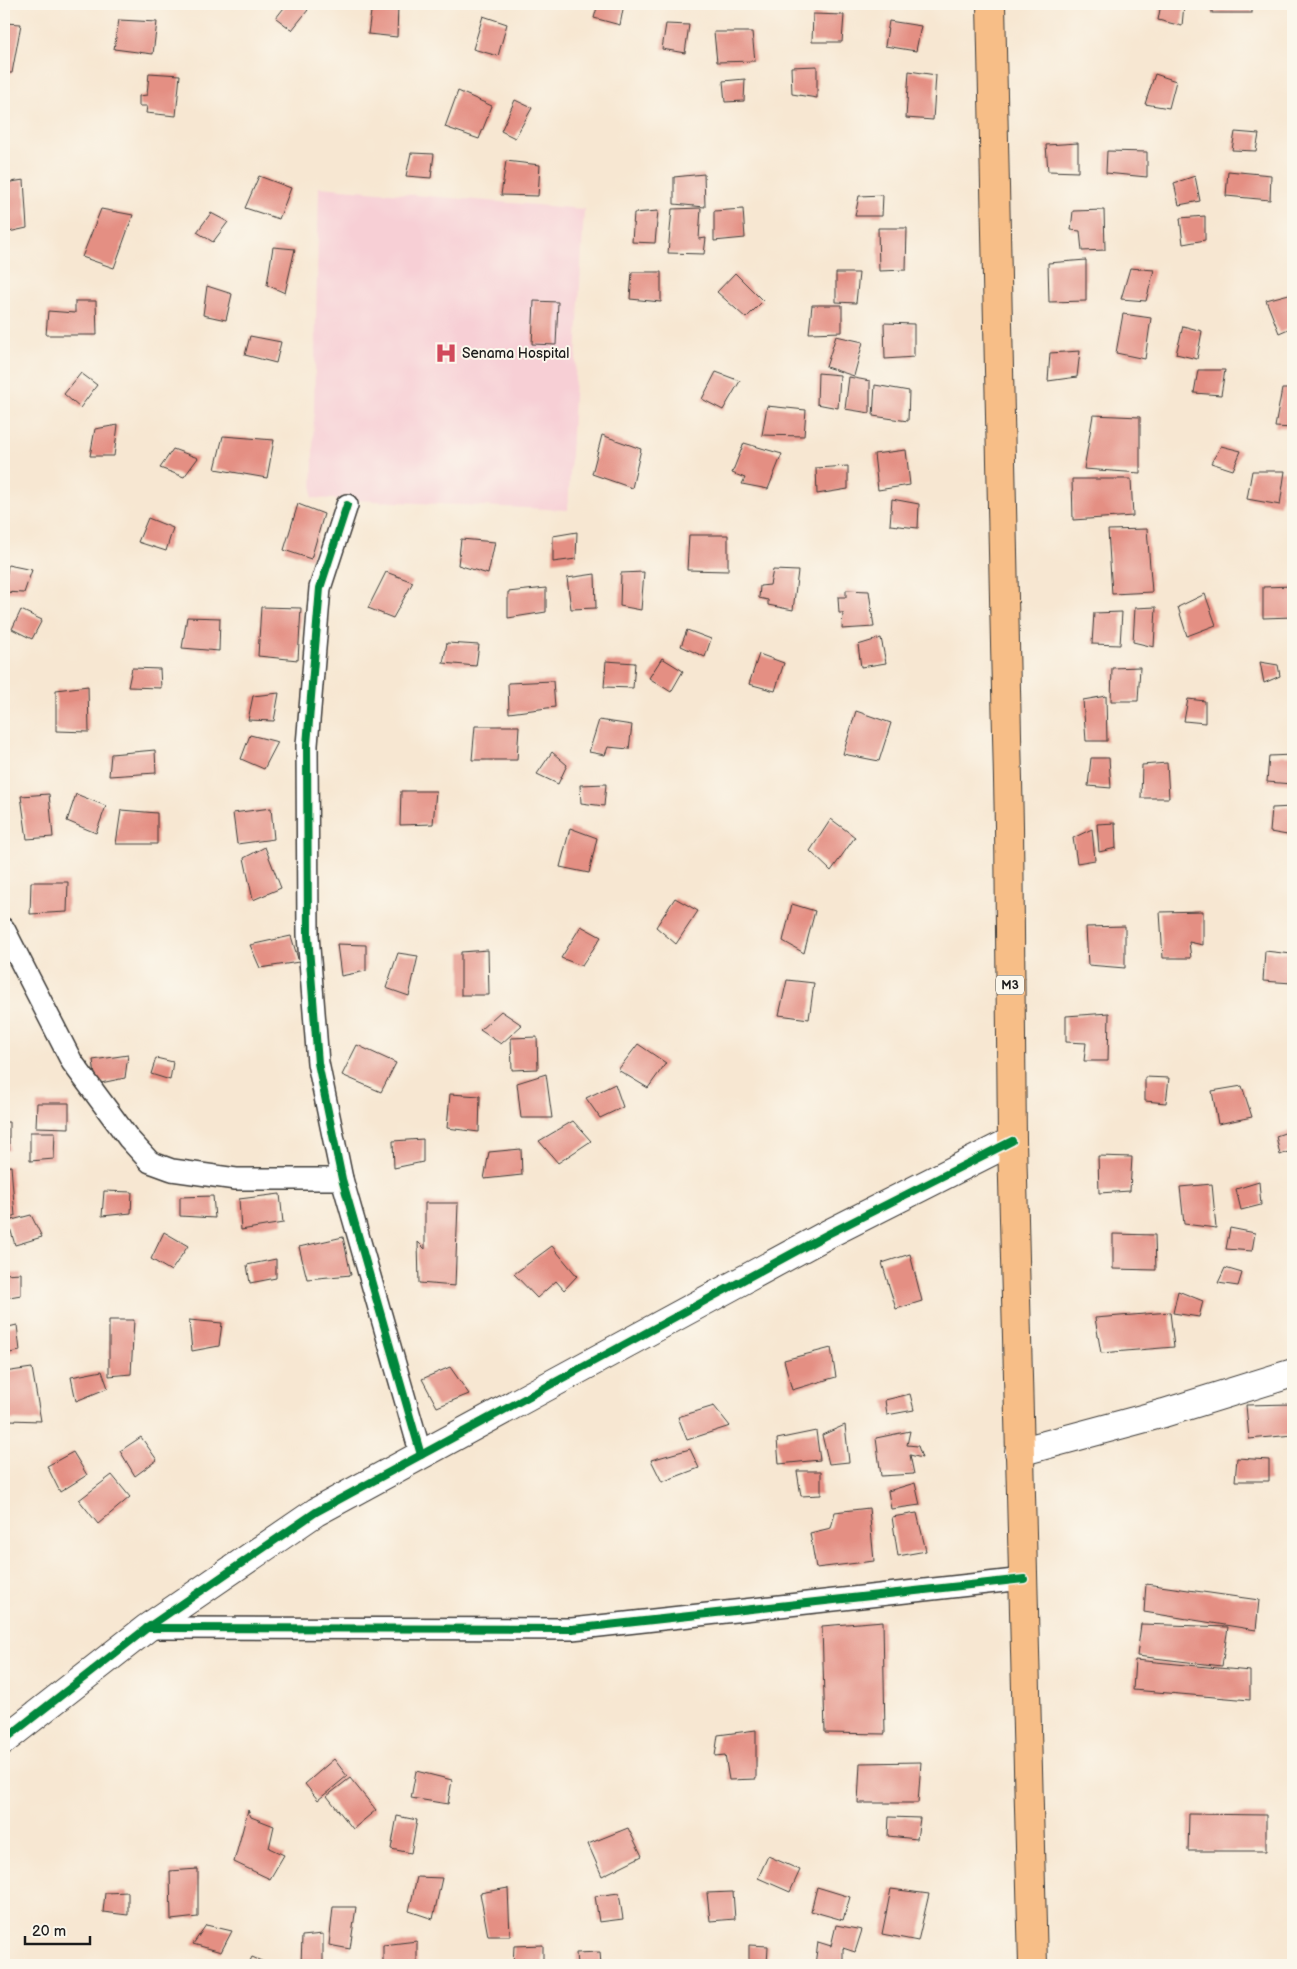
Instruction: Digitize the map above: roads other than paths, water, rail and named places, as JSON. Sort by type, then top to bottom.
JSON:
[{"type":"main road","name":"M3","points":[[991,4],[1009,826],[1012,1141],[1033,1965]]},
{"type":"street","points":[[347,505],[320,588],[307,745],[308,935],[318,1063],[342,1179],[421,1456]]},
{"type":"street","points":[[4,929],[72,1062],[129,1139],[150,1162],[172,1170],[236,1178],[342,1179]]},
{"type":"street","points":[[4,1740],[147,1628],[316,1512],[828,1234],[1012,1141]]},
{"type":"street","points":[[1019,1452],[1164,1413],[1293,1373]]},
{"type":"street","points":[[147,1628],[572,1629],[1024,1579]]},
{"type":"place","name":"Senama Hospital","points":[[446,353]]}]
